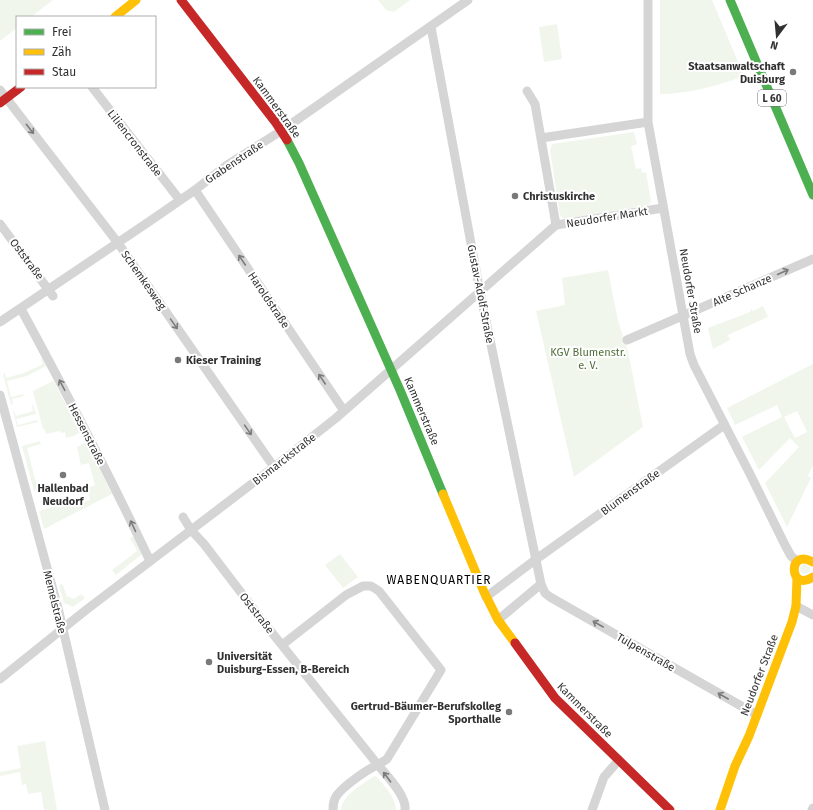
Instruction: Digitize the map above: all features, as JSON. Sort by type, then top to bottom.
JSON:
[{"type":"street","points":[[115,16],[136,0]]},
{"type":"street","name":"Kammerstraße","points":[[181,0],[276,123],[290,144],[300,163],[391,370],[486,597],[498,620],[555,698],[670,810]]},
{"type":"street","name":"Grabenstraße","points":[[0,322],[21,308],[51,292],[118,243],[195,190],[227,165],[281,131],[468,0]]},
{"type":"street","name":"Neudorfer Straße","points":[[648,0],[648,122],[690,354],[694,365],[785,545],[791,556],[797,561],[794,570],[797,578],[799,608]]},
{"type":"street","name":"L 60","points":[[730,0],[813,196]]},
{"type":"street","name":"Gustav-Adolf-Straße","points":[[431,27],[480,292],[535,560]]},
{"type":"street","points":[[3,101],[20,88]]},
{"type":"street","name":"Liliencronstraße","points":[[93,88],[179,200]]},
{"type":"street","name":"Schemkesweg","points":[[0,90],[3,101],[118,243],[274,467]]},
{"type":"street","name":"Neudorfer Markt","points":[[527,91],[535,104],[556,225],[663,208]]},
{"type":"street","points":[[541,138],[648,122]]},
{"type":"street","name":"Haroldstraße","points":[[195,190],[344,411]]},
{"type":"street","name":"Oststraße","points":[[0,224],[51,292]]},
{"type":"street","name":"Bismarckstraße","points":[[0,679],[62,629],[274,467],[344,411],[556,225]]},
{"type":"street","name":"Alte Schanze","points":[[627,340],[813,259]]},
{"type":"street","name":"Hessenstraße","points":[[21,308],[130,518],[150,561]]},
{"type":"street","name":"Memelstraße","points":[[0,395],[62,629],[105,810]]},
{"type":"street","name":"Blumenstraße","points":[[486,597],[535,560],[724,425]]},
{"type":"street","name":"Oststraße","points":[[183,516],[191,530],[204,544],[400,794],[406,806],[405,810]]},
{"type":"street","points":[[797,561],[803,558],[812,559]]},
{"type":"street","points":[[498,620],[541,584],[535,560]]},
{"type":"street","points":[[797,578],[800,580],[810,579]]},
{"type":"street","name":"Neudorfer Straße","points":[[720,810],[735,766],[749,736],[792,622],[804,600],[810,579]]},
{"type":"street","name":"Tulpenstraße","points":[[541,584],[545,592],[550,597],[757,715]]},
{"type":"street","points":[[282,645],[346,595],[363,586],[371,586],[379,591],[441,670],[387,759],[370,768],[342,790],[337,796],[333,810]]},
{"type":"street","points":[[799,608],[813,615]]},
{"type":"street","name":"Neudorfer Straße","points":[[728,810],[741,772],[749,736]]},
{"type":"street","points":[[592,810],[604,777],[619,760]]},
{"type":"green space","points":[[0,0],[53,0],[32,16],[16,16],[16,29],[0,41]]},
{"type":"green space","points":[[378,0],[410,0],[394,12],[386,10]]},
{"type":"green space","points":[[660,0],[712,0],[744,76],[703,89],[682,93],[660,94]]},
{"type":"green space","points":[[557,24],[562,59],[544,62],[539,27]]},
{"type":"green space","points":[[634,132],[637,144],[631,146],[636,169],[641,168],[642,173],[646,172],[651,202],[649,205],[569,219],[565,219],[560,215],[550,150],[552,144]]},
{"type":"green space","name":"KGV Blumenstr. e. V.","points":[[608,270],[618,321],[628,351],[643,427],[574,477],[536,311],[565,305],[562,278]]},
{"type":"green space","points":[[763,306],[768,317],[728,335],[730,340],[713,349],[708,328],[750,312],[751,309],[753,311]]},
{"type":"green space","points":[[42,358],[46,366],[27,376],[7,381],[11,397],[23,394],[24,396],[12,399],[13,404],[11,405],[3,374],[5,373],[6,378],[24,373],[43,364]]},
{"type":"green space","points":[[813,364],[813,465],[808,476],[811,478],[787,527],[765,483],[799,447],[790,438],[759,470],[742,437],[782,417],[777,405],[735,425],[727,408]],"holes":[[[797,411],[807,432],[795,438],[784,417]]]},
{"type":"green space","points":[[51,376],[80,432],[74,436],[66,438],[65,432],[61,433],[60,431],[46,434],[45,429],[43,429],[33,391],[53,381]]},
{"type":"green space","points":[[33,404],[36,414],[16,419],[18,425],[37,420],[38,422],[17,427],[13,411],[16,416],[33,411]]},
{"type":"green space","points":[[40,441],[41,444],[27,448],[38,490],[34,491],[22,446]]},
{"type":"green space","points":[[86,442],[112,494],[44,529],[39,511],[64,504],[65,507],[90,500],[87,488],[95,485],[89,463],[81,465],[77,447]]},
{"type":"green space","points":[[134,536],[142,554],[116,575],[112,570],[137,551],[130,538]]},
{"type":"green space","points":[[340,554],[358,577],[343,588],[325,565]]},
{"type":"green space","points":[[803,564],[807,564],[809,565],[809,573],[803,574],[800,571],[800,567]]},
{"type":"green space","points":[[62,583],[67,596],[74,599],[81,594],[85,598],[73,607],[64,603],[59,586]]},
{"type":"green space","points":[[45,741],[57,810],[44,810],[41,792],[28,794],[26,784],[22,785],[20,772],[0,776],[0,772],[21,768],[17,746]]},
{"type":"green space","points":[[374,776],[377,777],[389,792],[394,800],[396,810],[341,810],[345,799],[359,786]]},
{"type":"traffic: fast","points":[[730,0],[813,195]]},
{"type":"traffic: fast","points":[[287,140],[299,163],[400,390],[443,494]]},
{"type":"traffic: slow","points":[[116,16],[136,0]]},
{"type":"traffic: slow","points":[[443,494],[484,592],[498,620],[515,643]]},
{"type":"traffic: slow","points":[[813,562],[805,559],[799,560],[795,564],[794,570],[799,579],[805,580],[813,577]]},
{"type":"traffic: slow","points":[[720,810],[735,766],[749,736],[792,622],[796,606],[797,578]]},
{"type":"traffic: jam","points":[[181,0],[276,123],[287,140]]},
{"type":"traffic: jam","points":[[0,103],[20,88]]},
{"type":"traffic: jam","points":[[515,643],[555,698],[670,810]]},
{"type":"place","name":"Staatsanwaltschaft Duisburg","points":[[793,72]]},
{"type":"place","name":"Christuskirche","points":[[515,196]]},
{"type":"place","name":"Kieser Training","points":[[178,360]]},
{"type":"place","name":"Hallenbad Neudorf","points":[[63,475]]},
{"type":"place","name":"Universität Duisburg-Essen, B-Bereich","points":[[209,662]]},
{"type":"place","name":"Gertrud-Bäumer-Berufskolleg Sporthalle","points":[[509,712]]},
{"type":"district","name":"WABENQUARTIER","points":[[439,580]]}]
